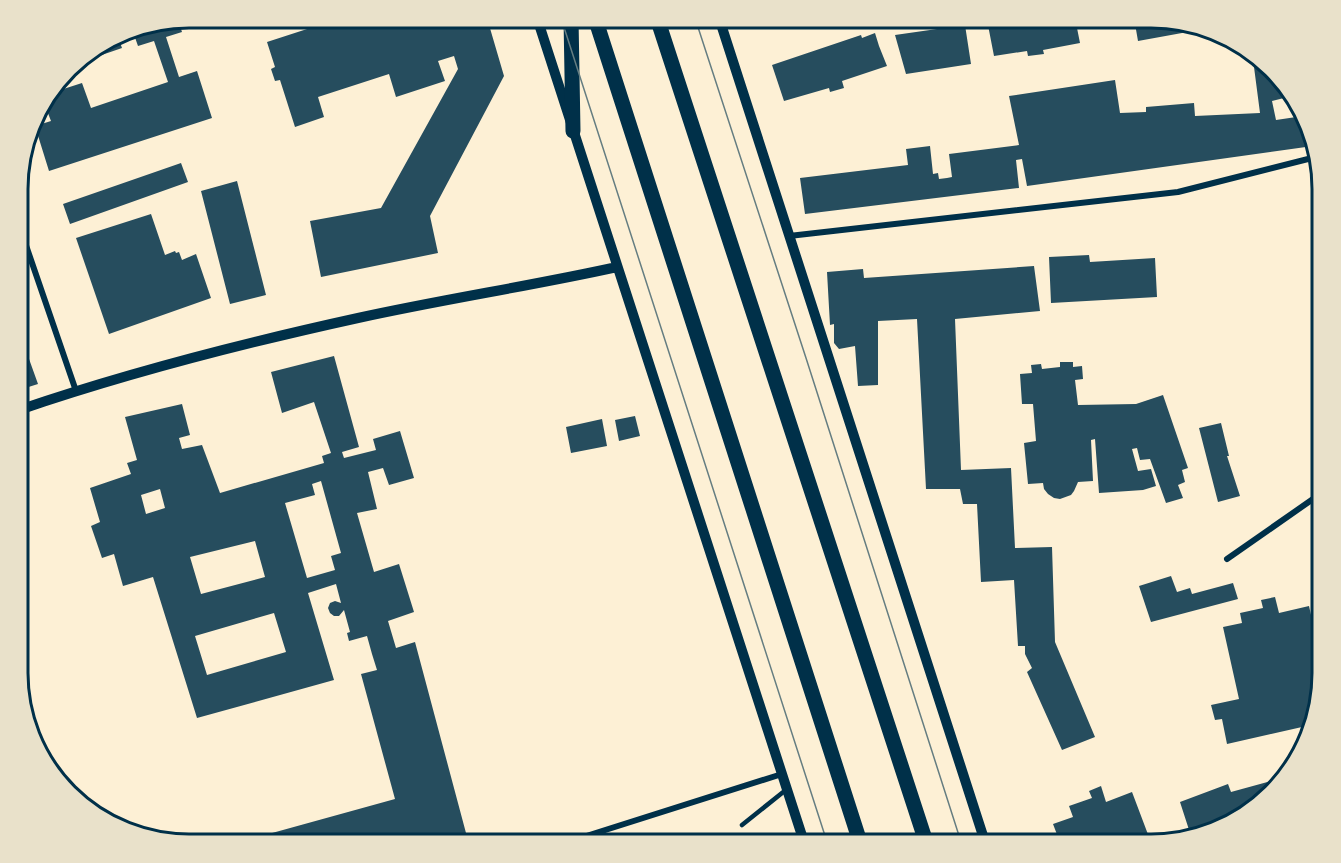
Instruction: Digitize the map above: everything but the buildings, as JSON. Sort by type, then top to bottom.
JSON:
[{"type":"main road","points":[[572,29],[573,131]]},
{"type":"main road","points":[[598,29],[857,834]]},
{"type":"main road","points":[[660,29],[923,834]]},
{"type":"street","points":[[723,28],[982,834]]},
{"type":"street","points":[[540,29],[801,834]]},
{"type":"street","points":[[789,236],[1178,192],[1309,159]]},
{"type":"street","points":[[28,249],[76,391]]},
{"type":"street","points":[[28,408],[76,391],[200,356],[358,318],[617,267]]},
{"type":"street","points":[[1227,559],[1312,500]]},
{"type":"street","points":[[593,834],[782,774]]},
{"type":"lane","points":[[742,825],[787,789]]},
{"type":"tram line","points":[[698,28],[958,834]]},
{"type":"tram line","points":[[564,29],[824,834]]}]
